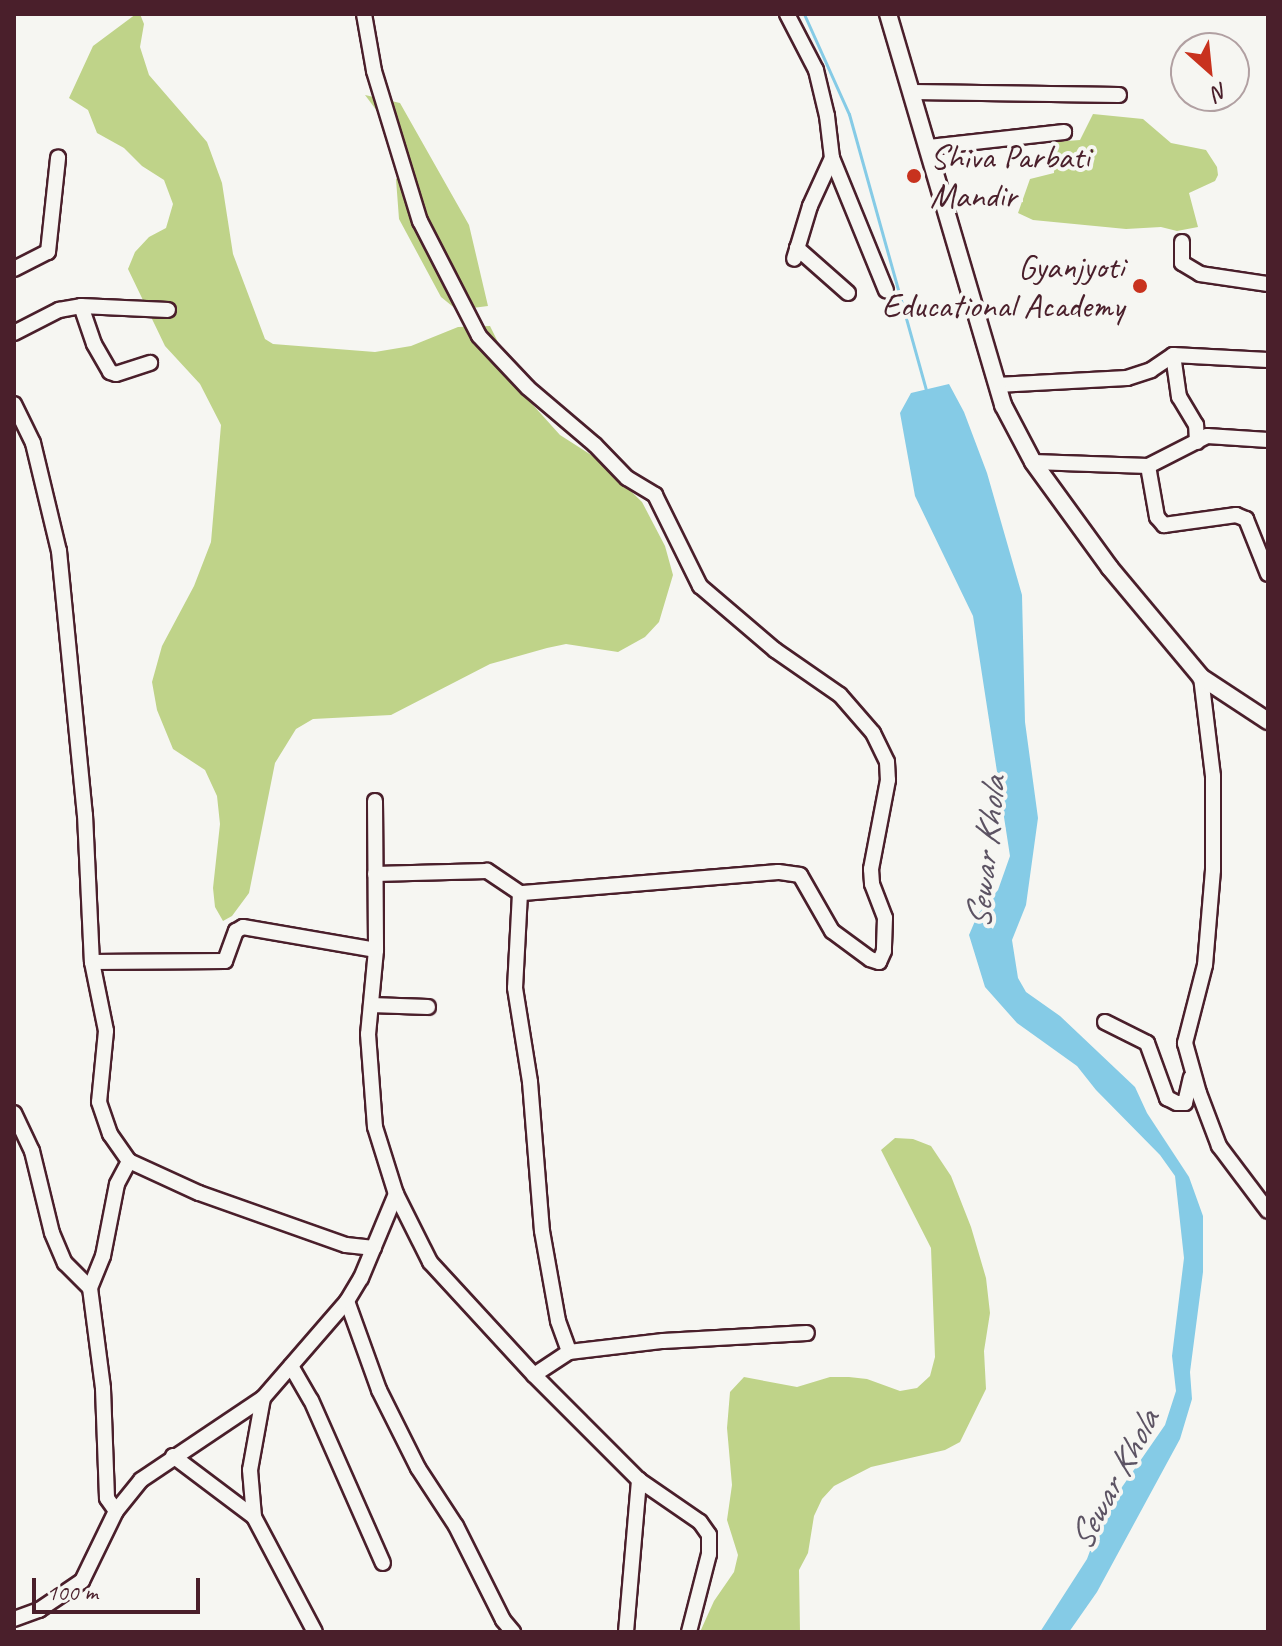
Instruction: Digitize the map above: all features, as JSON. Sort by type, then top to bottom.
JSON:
[{"type":"street","points":[[364,14],[374,71],[420,221],[479,336],[528,388],[595,445],[627,478],[655,495],[700,586],[775,650],[840,695],[873,733],[887,762],[888,780],[871,869],[872,884],[885,918],[884,951],[879,962],[832,931],[800,875],[778,872],[520,893],[487,871],[375,874]]},
{"type":"street","points":[[787,14],[816,70],[827,116],[832,158],[886,290]]},
{"type":"street","points":[[888,14],[1003,405],[1033,462],[1110,568],[1201,677],[1268,721]]},
{"type":"street","points":[[913,92],[1119,95]]},
{"type":"street","points":[[929,147],[1064,132]]},
{"type":"street","points":[[14,269],[48,252],[58,158]]},
{"type":"street","points":[[832,158],[810,206],[795,254],[848,293]]},
{"type":"street","points":[[1182,242],[1182,263],[1200,274],[1268,284]]},
{"type":"street","points":[[81,306],[94,344],[110,372],[116,374],[150,363]]},
{"type":"street","points":[[14,333],[59,310],[81,306],[168,310]]},
{"type":"street","points":[[997,385],[1127,378],[1151,370],[1173,355],[1268,360]]},
{"type":"street","points":[[1173,355],[1179,397],[1196,425],[1197,442]]},
{"type":"street","points":[[17,417],[33,443],[59,551],[85,815],[92,962],[106,1031],[99,1102],[110,1134],[129,1161],[214,1199],[346,1245],[374,1248]]},
{"type":"street","points":[[1033,462],[1148,466],[1207,436],[1268,440]]},
{"type":"street","points":[[1148,466],[1157,517],[1164,525],[1236,515],[1246,519],[1268,574]]},
{"type":"street","points":[[1201,677],[1213,776],[1213,870],[1205,965],[1185,1043],[1192,1074],[1219,1146],[1268,1211]]},
{"type":"street","points":[[375,801],[376,950],[368,1034],[375,1127],[396,1194],[430,1262],[534,1375],[639,1480],[700,1522],[709,1535],[709,1554],[689,1632]]},
{"type":"street","points":[[520,893],[515,988],[530,1082],[542,1231],[558,1321],[569,1352]]},
{"type":"street","points":[[92,962],[225,961],[236,931],[243,927],[376,950]]},
{"type":"street","points":[[371,1005],[428,1007]]},
{"type":"street","points":[[1105,1022],[1147,1043],[1167,1098],[1185,1103],[1192,1074]]},
{"type":"street","points":[[14,1113],[32,1151],[52,1233],[65,1263],[90,1288]]},
{"type":"street","points":[[116,1511],[107,1498],[103,1388],[90,1288],[103,1256],[117,1184],[129,1161]]},
{"type":"street","points":[[14,1619],[39,1610],[82,1581],[116,1511],[141,1480],[263,1398],[347,1301],[374,1248],[396,1194]]},
{"type":"street","points":[[347,1301],[379,1390],[418,1468],[456,1526],[503,1620],[513,1632]]},
{"type":"street","points":[[534,1375],[569,1352],[663,1341],[807,1333]]},
{"type":"street","points":[[291,1366],[311,1400],[383,1563]]},
{"type":"street","points":[[263,1398],[250,1470],[254,1517],[315,1632]]},
{"type":"street","points":[[173,1456],[254,1517]]},
{"type":"street","points":[[626,1632],[639,1480]]},
{"type":"green space","points":[[140,14],[144,24],[140,47],[149,75],[207,142],[222,183],[233,254],[265,339],[273,344],[375,352],[411,346],[458,327],[490,326],[524,395],[560,435],[599,460],[642,502],[665,546],[673,575],[659,622],[645,637],[618,652],[566,644],[547,648],[490,664],[391,715],[313,719],[296,729],[275,763],[249,893],[232,916],[223,921],[215,907],[213,888],[220,824],[217,796],[205,770],[173,749],[157,710],[152,682],[162,646],[194,586],[211,542],[221,425],[200,384],[165,346],[128,269],[135,252],[149,237],[166,228],[173,204],[164,180],[142,166],[124,148],[97,133],[88,110],[69,98],[93,46]]},
{"type":"green space","points":[[365,95],[400,103],[469,225],[488,306],[457,310],[441,297],[399,219],[396,179],[408,168],[383,119]]},
{"type":"green space","points":[[1093,114],[1143,119],[1171,143],[1206,150],[1217,167],[1218,175],[1215,181],[1189,193],[1198,227],[1177,231],[1161,227],[1126,229],[1033,220],[1018,213],[1030,179],[1054,173],[1053,142],[1080,140]]},
{"type":"green space","points":[[895,1138],[913,1139],[931,1146],[951,1176],[971,1227],[986,1278],[990,1313],[984,1351],[986,1389],[960,1442],[945,1450],[871,1467],[834,1486],[822,1499],[814,1516],[808,1553],[799,1570],[800,1632],[700,1632],[714,1601],[734,1572],[738,1555],[727,1520],[732,1485],[727,1428],[730,1392],[744,1377],[797,1387],[830,1377],[849,1377],[867,1379],[900,1391],[917,1388],[930,1376],[935,1357],[931,1248],[881,1150]]},
{"type":"water","points":[[949,384],[964,412],[987,473],[1022,595],[1025,722],[1038,818],[1026,905],[1012,940],[1018,978],[1026,992],[1060,1016],[1135,1087],[1147,1113],[1189,1177],[1203,1216],[1203,1272],[1190,1372],[1192,1399],[1180,1439],[1097,1592],[1069,1632],[1040,1632],[1087,1559],[1104,1513],[1165,1425],[1176,1391],[1172,1356],[1184,1258],[1175,1176],[1160,1155],[1096,1090],[1077,1066],[1017,1023],[985,987],[969,935],[978,914],[998,890],[1010,856],[973,616],[915,496],[900,413],[911,393]]},
{"type":"waterway","name":"Sewar Khola","points":[[804,14],[849,114],[927,393]]},
{"type":"place","name":"Shiva Parbati Mandir","points":[[914,176]]},
{"type":"place","name":"Gyanjyoti Educational Academy","points":[[1140,286]]}]
